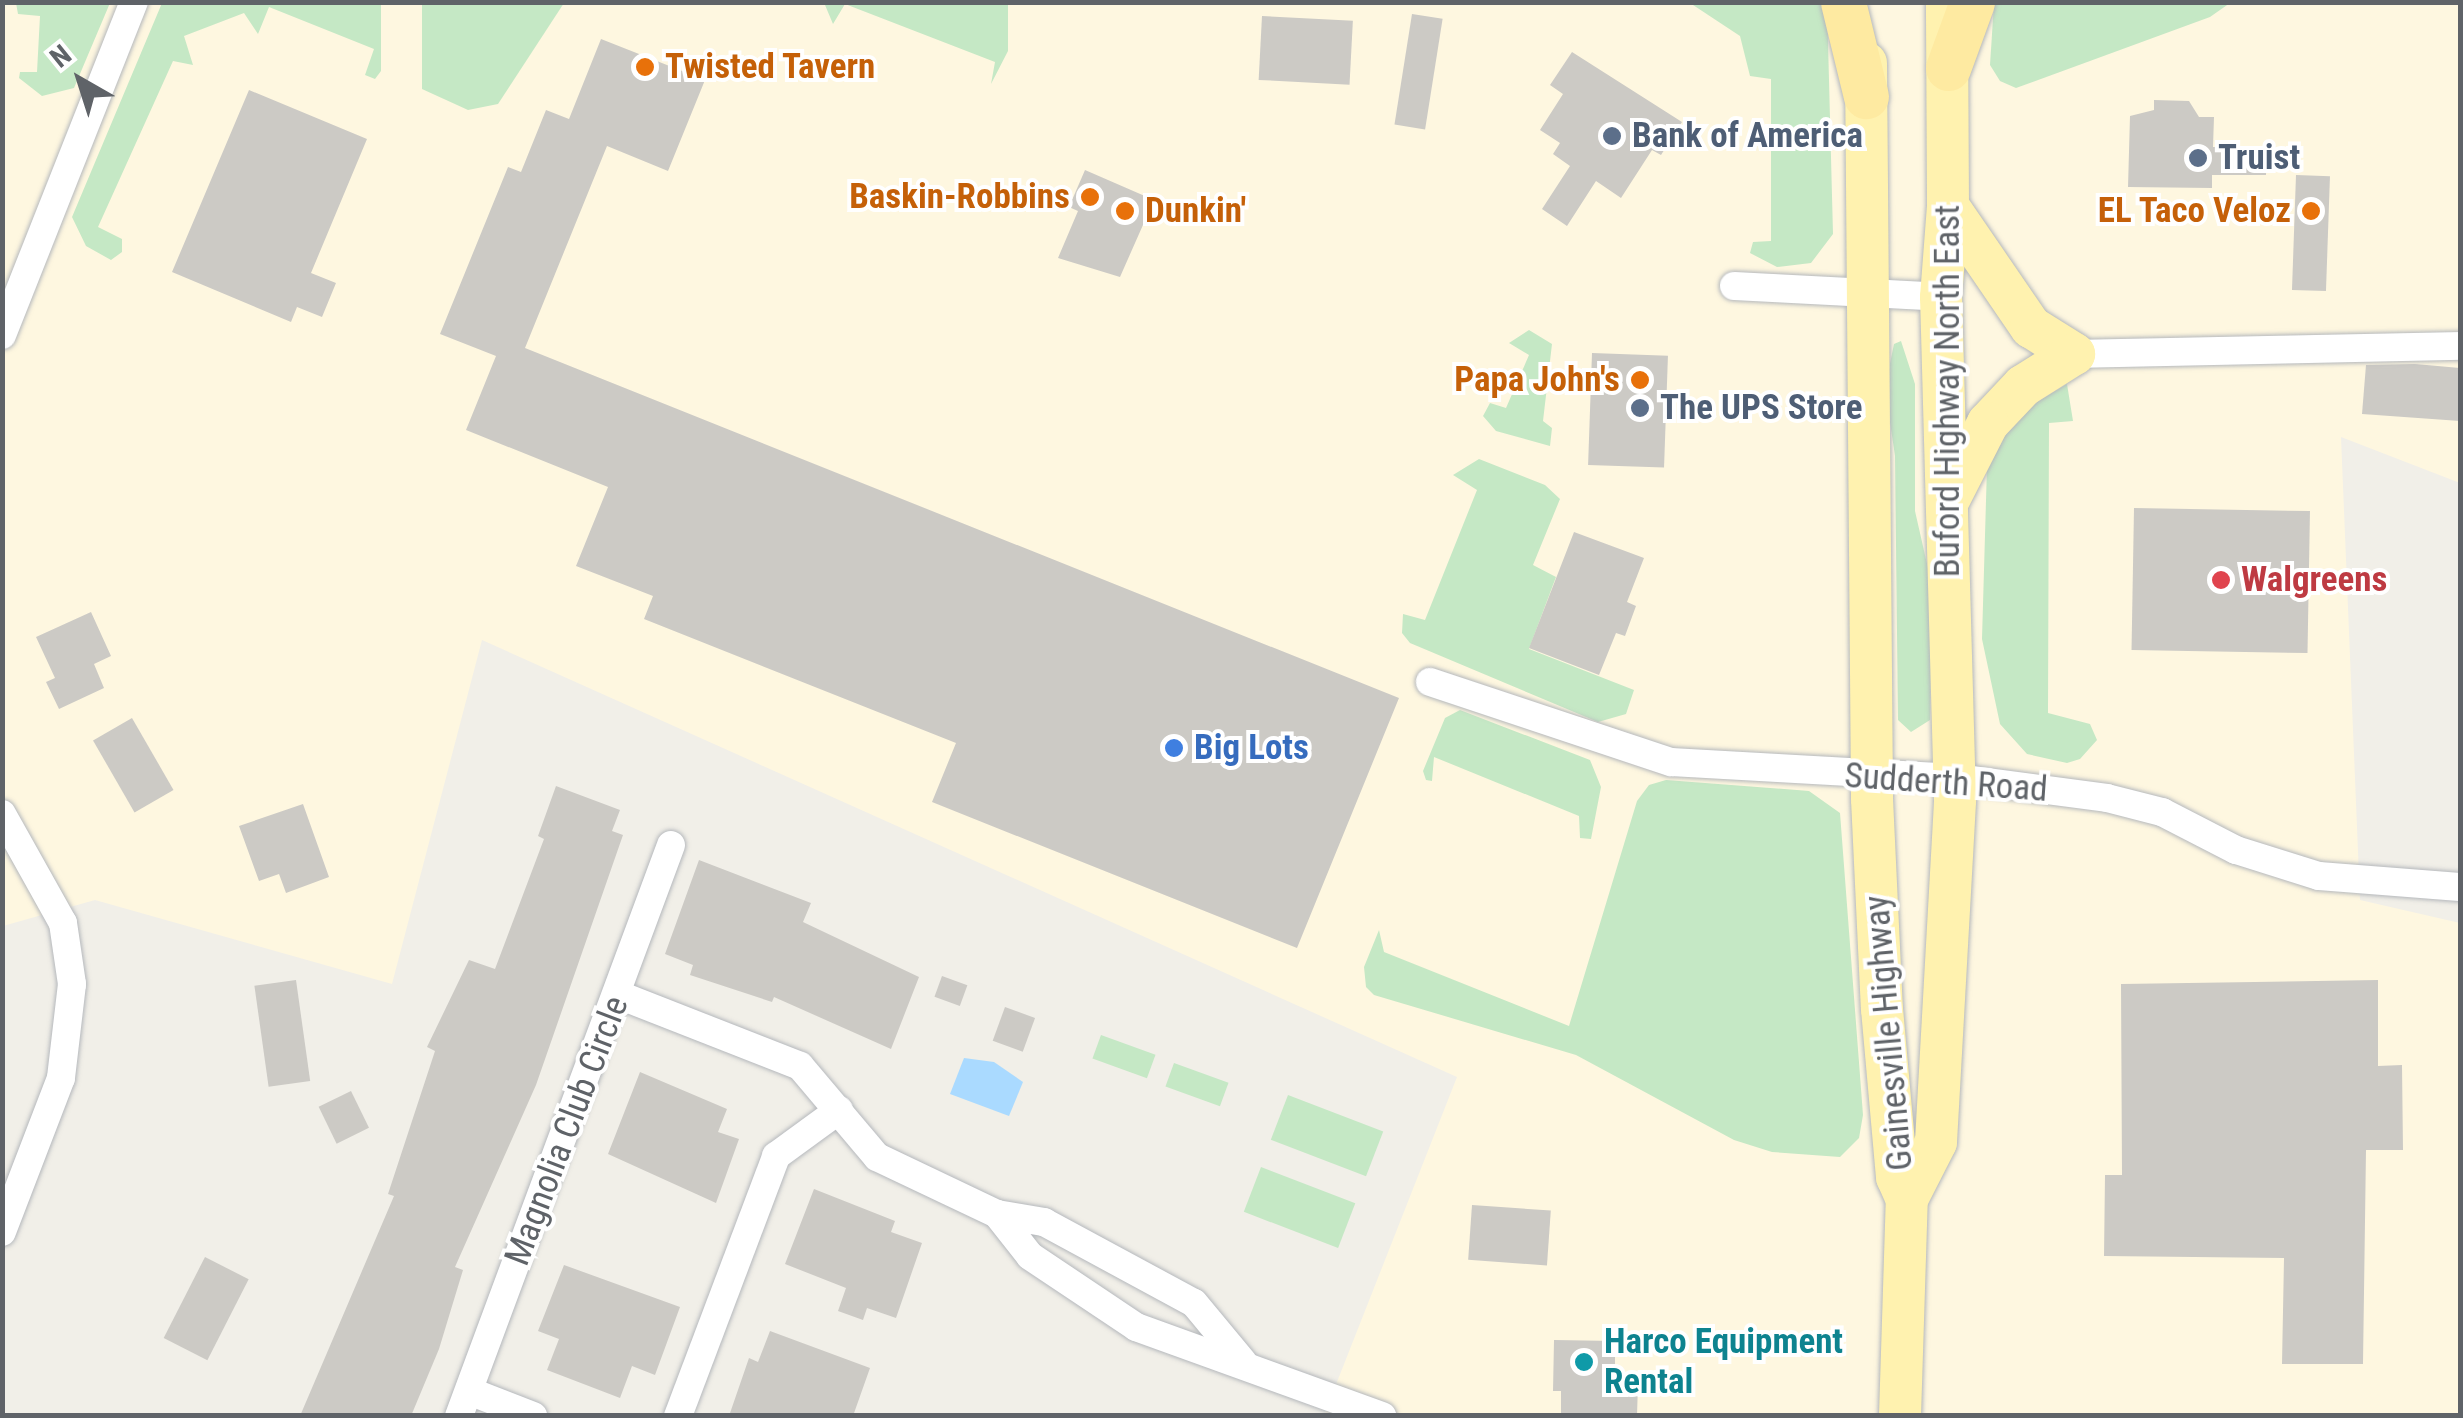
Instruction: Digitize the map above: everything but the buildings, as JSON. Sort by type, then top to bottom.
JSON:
[{"type":"highway","points":[[1843,2],[1866,96]]},
{"type":"highway","points":[[1948,68],[1972,2]]},
{"type":"main road","points":[[1865,2],[1871,292],[1872,788]]},
{"type":"main road","name":"Buford Highway North East","points":[[1947,2],[1948,206],[1942,296],[1944,511],[1956,778]]},
{"type":"main road","points":[[1944,511],[1988,423],[2023,386],[2074,354],[2030,327],[1948,206]]},
{"type":"main road","name":"Gainesville Highway","points":[[1907,1199],[1936,1142],[1956,778]]},
{"type":"main road","name":"Gainesville Highway","points":[[1872,788],[1882,1009],[1897,1177],[1907,1199]]},
{"type":"main road","points":[[1900,1416],[1907,1199]]},
{"type":"street","points":[[2,335],[134,2]]},
{"type":"street","points":[[1734,286],[1942,296]]},
{"type":"street","points":[[2074,354],[2460,346]]},
{"type":"street","name":"Sudderth Road","points":[[1430,682],[1671,762],[1872,788],[1956,778],[2136,803],[2236,850],[2319,876],[2460,887]]},
{"type":"street","points":[[2,814],[63,923],[72,984],[60,1078],[2,1232]]},
{"type":"street","name":"Magnolia Club Circle","points":[[464,1403],[620,995],[671,846]]},
{"type":"street","points":[[620,995],[800,1066],[877,1158],[997,1214],[1044,1222],[1194,1304],[1243,1362]]},
{"type":"street","points":[[678,1416],[776,1156],[839,1110]]},
{"type":"street","points":[[997,1214],[1030,1256],[1136,1327],[1243,1362],[1382,1416]]},
{"type":"street","points":[[1099,1302],[1123,1265]]},
{"type":"street","points":[[464,1403],[533,1416]]},
{"type":"shaded area","points":[[3,3],[2460,3],[2460,483],[2341,437],[2360,900],[2460,923],[2460,1415],[1324,1415],[1457,1077],[482,640],[392,984],[95,900],[3,926]]},
{"type":"green space","points":[[422,2],[564,3],[498,104],[468,110],[422,89]]},
{"type":"green space","points":[[16,3],[110,3],[74,88],[42,96],[19,78],[20,72],[37,72],[40,16],[18,14]]},
{"type":"green space","points":[[162,3],[381,3],[381,71],[375,79],[365,75],[374,49],[269,7],[258,34],[244,13],[184,36],[193,65],[173,61],[98,227],[122,239],[122,252],[111,260],[86,246],[72,217]]},
{"type":"green space","points":[[620,3],[1008,3],[1008,51],[991,84],[995,62],[845,4],[833,24],[825,5]]},
{"type":"green space","points":[[1690,3],[1827,3],[1833,234],[1811,263],[1777,267],[1750,253],[1753,242],[1771,241],[1771,79],[1750,76],[1740,36]]},
{"type":"green space","points":[[1994,3],[2230,3],[2210,17],[2016,88],[2000,81],[1990,65]]},
{"type":"green space","points":[[1529,330],[1552,344],[1543,421],[1552,428],[1550,446],[1496,431],[1483,416],[1490,403],[1506,408],[1529,355],[1509,343]]},
{"type":"green space","points":[[1901,341],[1915,384],[1915,511],[1932,586],[1930,720],[1911,732],[1898,720],[1895,456],[1885,388],[1894,344]]},
{"type":"green space","points":[[2067,384],[2073,421],[2049,423],[2048,713],[2090,724],[2097,740],[2080,759],[2067,763],[2027,754],[2000,724],[1982,639],[1987,466],[1998,425]]},
{"type":"green space","points":[[1479,459],[1545,485],[1560,499],[1533,565],[1556,577],[1529,649],[1634,690],[1626,714],[1598,722],[1410,643],[1402,633],[1403,614],[1425,620],[1477,490],[1453,475]]},
{"type":"green space","points":[[1460,710],[1590,760],[1601,787],[1591,839],[1580,838],[1579,816],[1434,757],[1432,781],[1426,780],[1423,771],[1445,718]]},
{"type":"green space","points":[[1666,780],[1809,791],[1840,813],[1863,1115],[1859,1138],[1840,1157],[1772,1152],[1734,1140],[1576,1055],[1374,995],[1366,987],[1364,967],[1379,930],[1384,952],[1569,1026],[1637,801],[1649,785]]},
{"type":"green space","points":[[1101,1035],[1156,1055],[1147,1078],[1092,1058]]},
{"type":"green space","points":[[1174,1063],[1229,1083],[1220,1106],[1165,1086]]},
{"type":"green space","points":[[1288,1095],[1383,1132],[1366,1176],[1271,1140]]},
{"type":"green space","points":[[1261,1167],[1355,1203],[1338,1248],[1244,1212]]},
{"type":"water","points":[[964,1058],[994,1062],[1023,1082],[1009,1116],[950,1094]]},
{"type":"place","name":"Twisted Tavern","points":[[645,67]]},
{"type":"place","name":"Bank of America","points":[[1612,136]]},
{"type":"place","name":"Truist","points":[[2198,158]]},
{"type":"place","name":"Baskin-Robbins","points":[[1090,197]]},
{"type":"place","name":"Dunkin'","points":[[1125,211]]},
{"type":"place","name":"EL Taco Veloz","points":[[2311,211]]},
{"type":"place","name":"Papa John's","points":[[1640,380]]},
{"type":"place","name":"The UPS Store","points":[[1640,408]]},
{"type":"place","name":"Walgreens","points":[[2221,580]]},
{"type":"place","name":"Big Lots","points":[[1174,748]]},
{"type":"place","name":"Harco Equipment Rental","points":[[1584,1362]]}]
